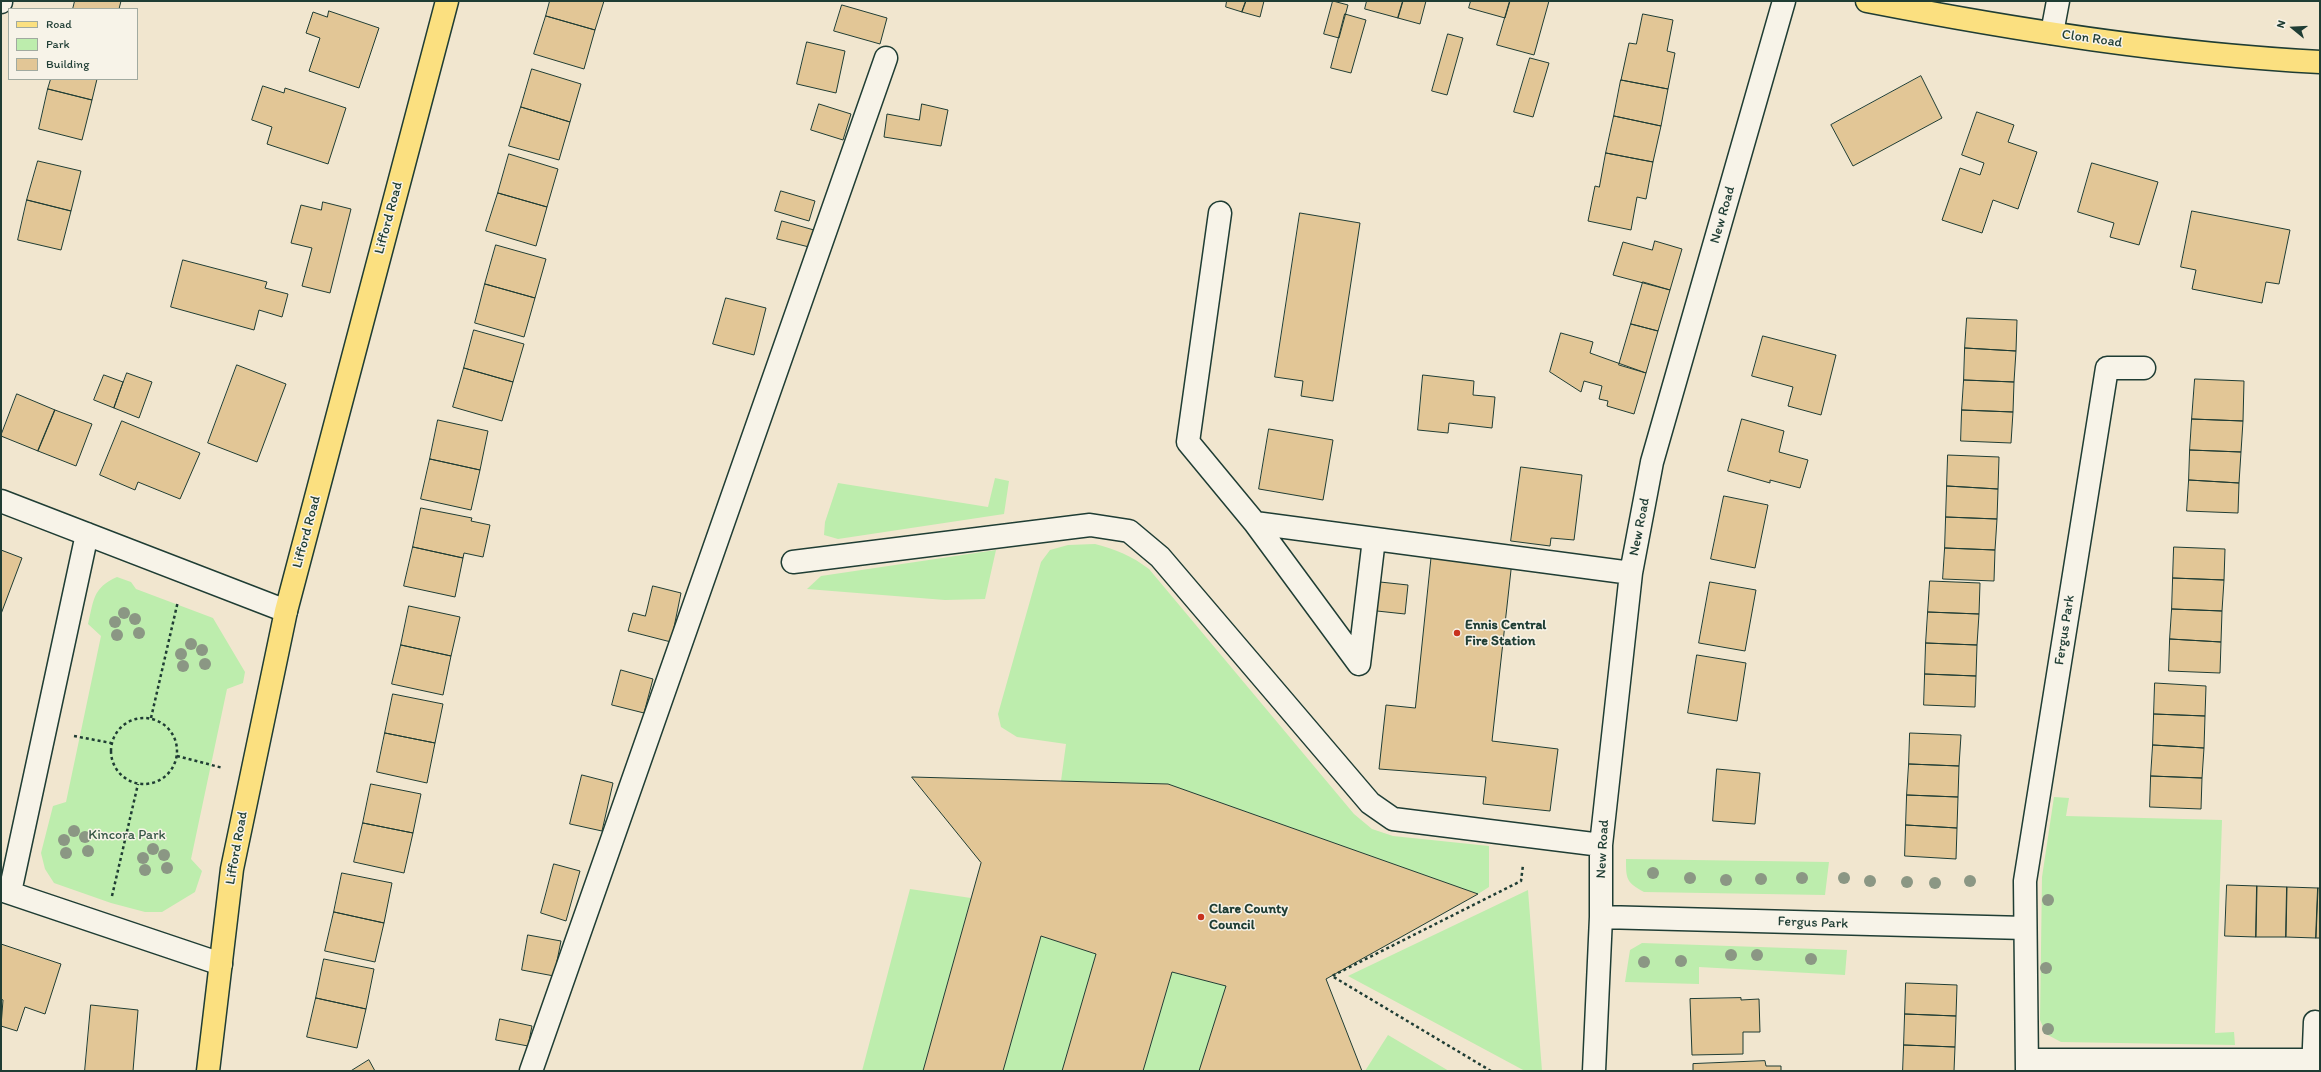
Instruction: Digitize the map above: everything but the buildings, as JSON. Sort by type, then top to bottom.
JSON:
[{"type":"main road","name":"Lifford Road","points":[[208,1071],[232,869],[250,776],[286,611],[447,1]]},
{"type":"main road","name":"Clon Road","points":[[1867,1],[2052,33],[2196,53],[2320,62]]},
{"type":"street","name":"New Road","points":[[1594,1071],[1601,917],[1601,845],[1631,573],[1652,462],[1784,1]]},
{"type":"street","points":[[2052,33],[2058,1]]},
{"type":"street","points":[[531,1071],[886,58]]},
{"type":"street","points":[[1220,213],[1188,442],[1255,523],[1359,664],[1374,539]]},
{"type":"street","name":"Fergus Park","points":[[2144,368],[2107,368],[2025,882],[2027,1065],[2313,1066],[2315,1022]]},
{"type":"street","points":[[1,501],[286,611]]},
{"type":"street","points":[[1255,523],[1631,573]]},
{"type":"street","points":[[793,562],[1090,525],[1129,531],[1160,557],[1370,803],[1393,819],[1601,845]]},
{"type":"street","points":[[87,534],[44,730],[5,891],[221,964]]},
{"type":"street","name":"Fergus Park","points":[[1601,917],[2025,928]]},
{"type":"path","points":[[151,718],[185,572]]},
{"type":"path","points":[[151,718],[165,724],[173,733],[177,756],[169,773],[156,782],[138,784],[118,772],[112,760],[111,743],[119,728],[131,720],[151,718]]},
{"type":"path","points":[[44,730],[111,743]]},
{"type":"path","points":[[177,756],[250,776]]},
{"type":"path","points":[[107,925],[138,784]]},
{"type":"path","points":[[1491,1071],[1332,976],[1521,881],[1526,836]]},
{"type":"green space","points":[[995,478],[1009,481],[1004,514],[838,539],[824,535],[825,522],[838,483],[988,507]]},
{"type":"green space","points":[[1095,544],[1109,548],[1136,560],[1149,569],[1354,814],[1372,829],[1393,836],[1489,846],[1489,887],[1478,894],[1168,784],[1061,781],[1066,744],[1017,737],[1001,727],[998,714],[1041,562],[1050,550],[1068,545]]},
{"type":"green space","points":[[996,550],[985,599],[945,600],[807,589],[821,576]]},
{"type":"green space","name":"Kincora Park","points":[[117,577],[131,582],[136,589],[213,618],[245,672],[243,683],[227,689],[191,859],[202,871],[195,892],[162,912],[145,912],[111,903],[54,883],[45,869],[41,853],[53,806],[66,802],[101,636],[88,624],[93,602],[98,591],[109,581]]},
{"type":"green space","points":[[2054,797],[2069,798],[2066,816],[2222,820],[2215,1033],[2234,1032],[2235,1045],[2061,1042],[2046,1034],[2040,1020],[2042,877]]},
{"type":"green space","points":[[1626,859],[1829,862],[1825,895],[1644,892],[1628,879]]},
{"type":"green space","points":[[910,889],[971,898],[923,1071],[862,1071]]},
{"type":"green space","points":[[1528,890],[1542,1071],[1525,1071],[1348,976]]},
{"type":"green space","points":[[1041,936],[1096,954],[1062,1071],[1003,1071]]},
{"type":"green space","points":[[1642,943],[1847,950],[1845,975],[1699,967],[1699,984],[1625,982],[1630,950]]},
{"type":"green space","points":[[1172,972],[1226,986],[1199,1071],[1143,1071]]},
{"type":"green space","points":[[1388,1035],[1449,1071],[1365,1071]]},
{"type":"place","name":"Ennis Central Fire Station","points":[[1457,633]]},
{"type":"place","name":"Clare County Council","points":[[1201,917]]}]
